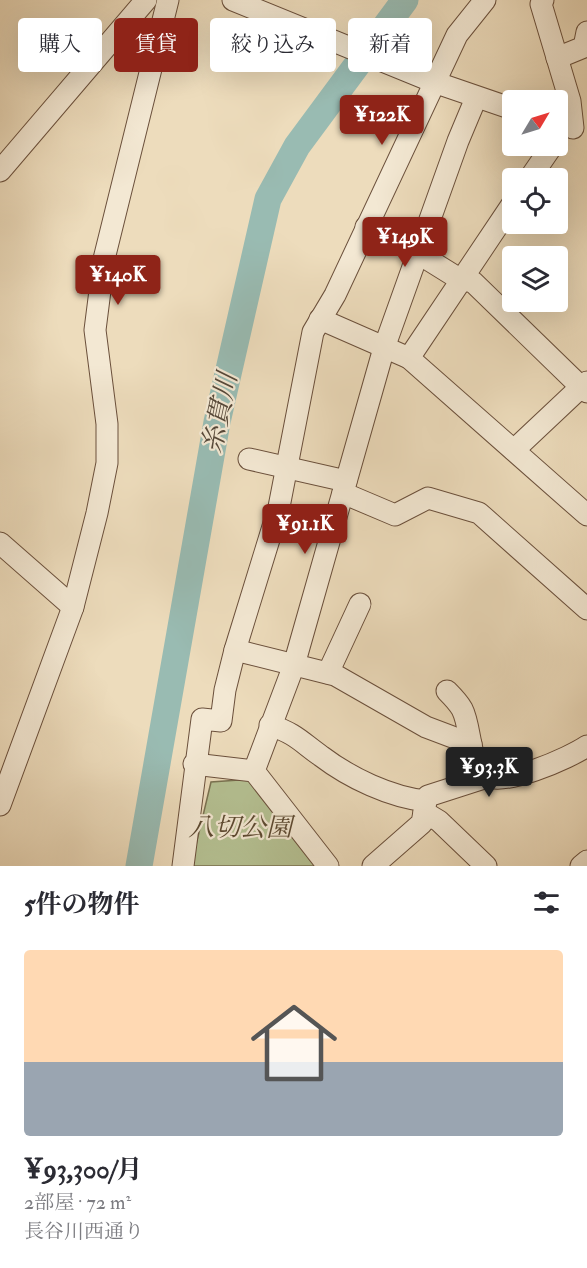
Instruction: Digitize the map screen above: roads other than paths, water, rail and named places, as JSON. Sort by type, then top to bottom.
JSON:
[{"type":"street","points":[[0,171],[146,0]]},
{"type":"street","points":[[0,805],[73,607],[97,513],[107,463],[107,424],[95,330],[104,259],[168,0]]},
{"type":"street","points":[[233,0],[346,48],[502,106]]},
{"type":"street","points":[[450,50],[443,41],[448,25],[471,0]]},
{"type":"street","points":[[183,866],[194,764],[202,719],[221,721],[235,650],[279,507],[313,332],[334,295],[457,35],[485,0]]},
{"type":"street","points":[[543,0],[541,4],[567,90]]},
{"type":"street","points":[[557,58],[584,47],[587,32]]},
{"type":"street","points":[[568,95],[572,108],[568,129]]},
{"type":"street","points":[[254,771],[294,665],[384,348],[458,141],[476,98]]},
{"type":"street","points":[[409,358],[502,219]]},
{"type":"street","points":[[366,227],[418,253],[461,280],[473,282],[585,387],[514,450]]},
{"type":"street","points":[[320,320],[357,333],[384,348],[409,358],[587,515]]},
{"type":"street","points":[[249,459],[345,487],[395,515],[428,498],[479,513],[587,609]]},
{"type":"street","points":[[0,543],[73,607]]},
{"type":"street","points":[[328,673],[360,604]]},
{"type":"street","points":[[235,650],[328,673],[426,727],[471,744]]},
{"type":"street","points":[[447,691],[462,709],[471,744],[483,774],[491,779],[528,774],[587,746]]},
{"type":"street","points":[[270,724],[295,734],[321,757],[382,790],[425,807],[486,866]]},
{"type":"street","points":[[194,764],[254,771],[328,866]]},
{"type":"street","points":[[373,866],[422,823],[428,796],[488,777]]},
{"type":"street","points":[[582,866],[587,861]]},
{"type":"waterway","name":"糸貫川","points":[[139,866],[217,422],[268,199],[297,146],[405,0]]},
{"type":"park label","name":"八切公園","points":[[240,828]]}]
